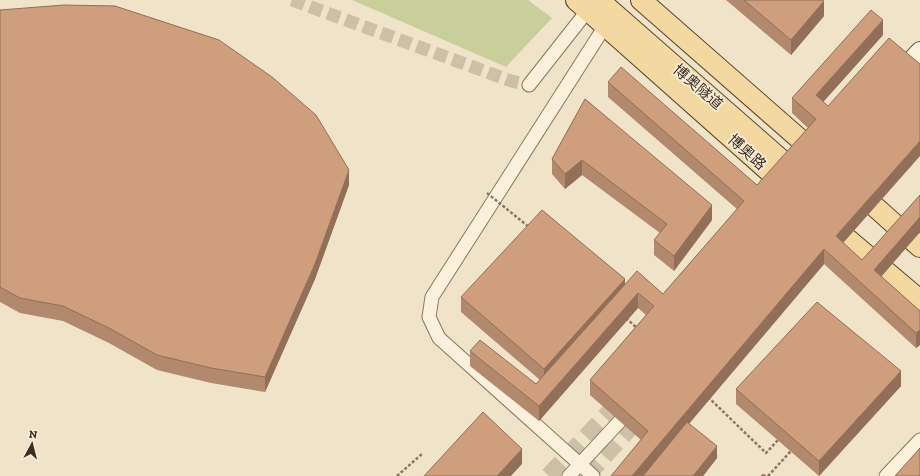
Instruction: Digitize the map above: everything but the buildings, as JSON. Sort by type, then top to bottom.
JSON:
[{"type":"main road","points":[[632,0],[672,28]]},
{"type":"main road","name":"博奥路","points":[[641,0],[672,28],[832,162],[859,212],[920,300]]},
{"type":"main road","name":"博奥路","points":[[588,3],[606,26],[805,195],[859,212],[920,247]]},
{"type":"main road","name":"博奥隧道","points":[[588,3],[805,195]]},
{"type":"main road","points":[[884,90],[920,52]]},
{"type":"main road","points":[[805,195],[832,162]]},
{"type":"street","points":[[529,85],[588,3]]},
{"type":"street","points":[[593,476],[439,338],[429,317],[432,297],[606,26]]},
{"type":"street","points":[[569,476],[639,401]]},
{"type":"street","points":[[886,476],[920,440]]},
{"type":"path","points":[[487,193],[529,228]]},
{"type":"path","points":[[625,317],[642,334]]},
{"type":"path","points":[[704,394],[766,454],[778,440]]},
{"type":"path","points":[[768,476],[791,451]]},
{"type":"path","points":[[397,476],[423,453]]},
{"type":"green space","points":[[352,0],[528,0],[552,18],[506,67]]},
{"type":"tunnel","points":[[292,0],[511,81],[529,85]]},
{"type":"tunnel","points":[[549,476],[626,395]]},
{"type":"tunnel","points":[[586,476],[645,411]]}]
